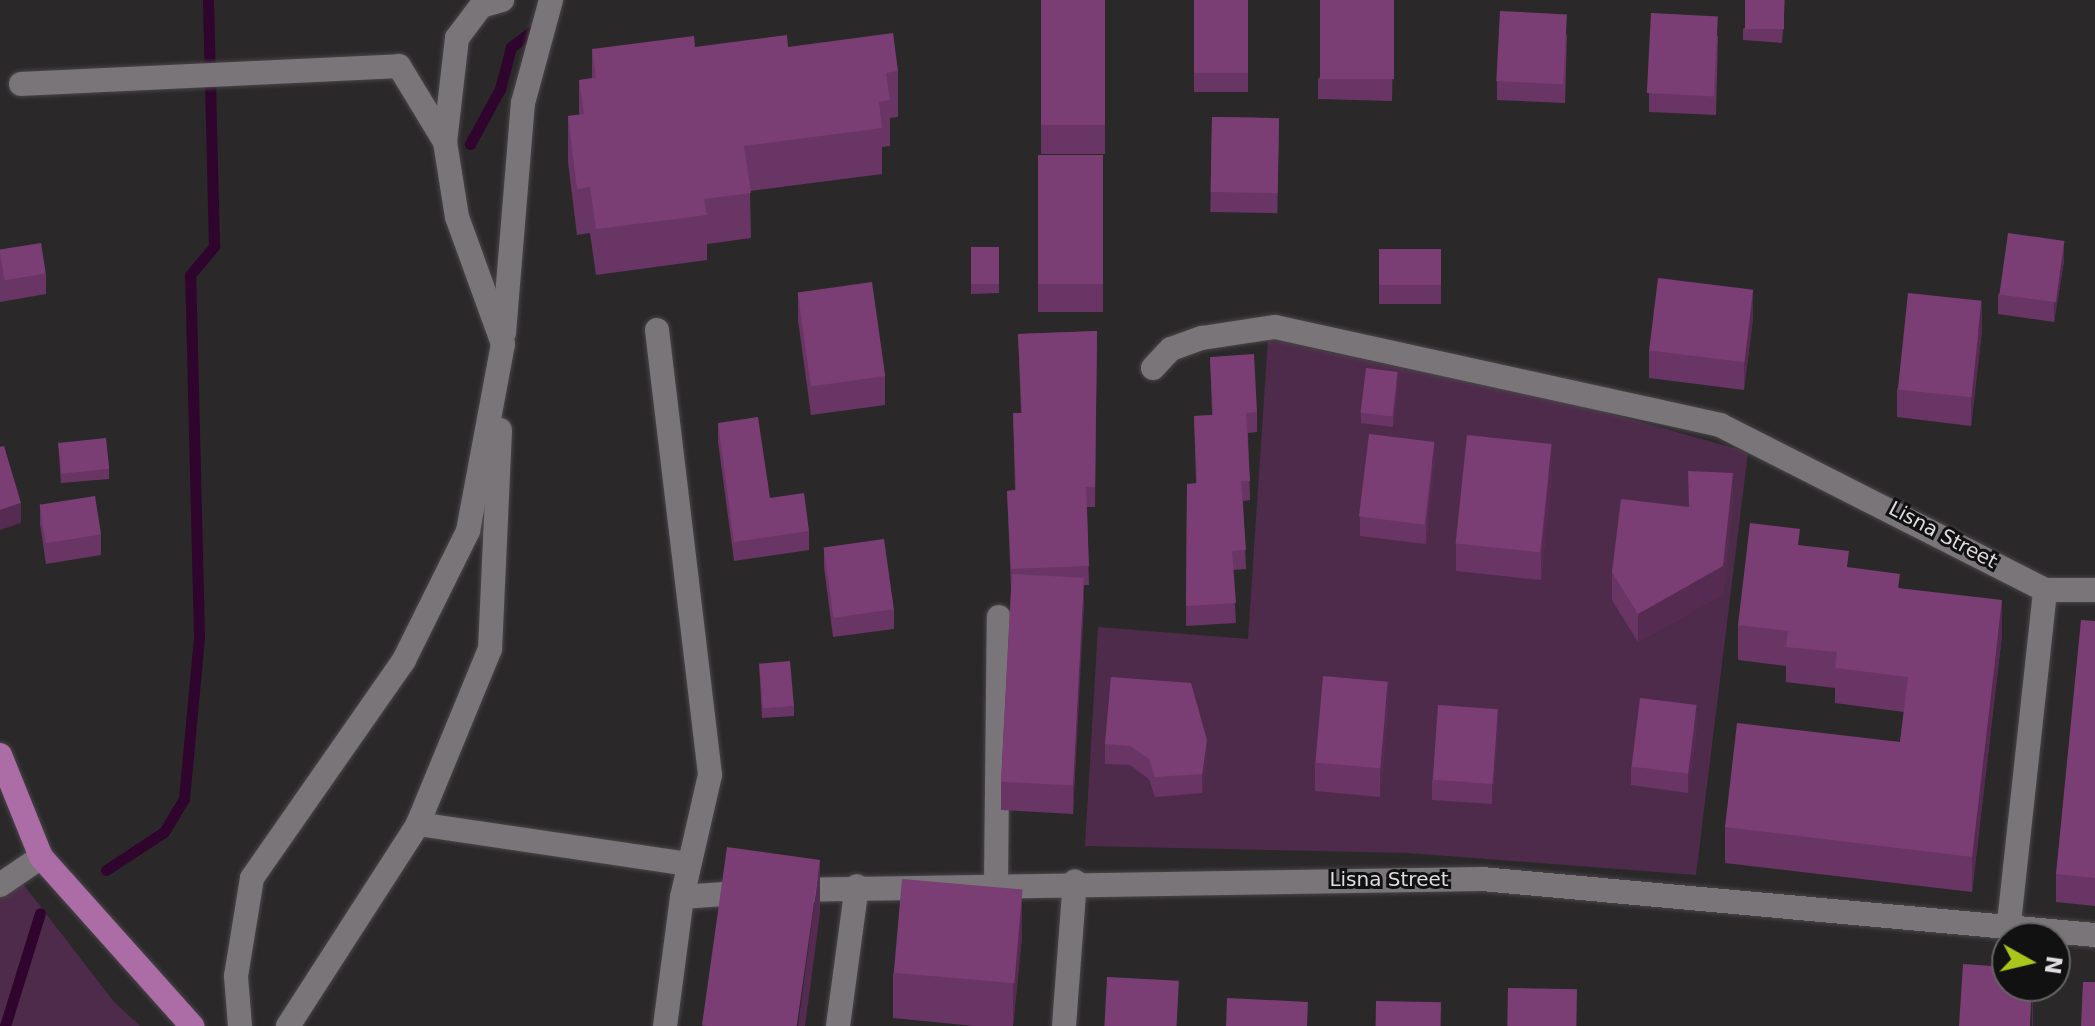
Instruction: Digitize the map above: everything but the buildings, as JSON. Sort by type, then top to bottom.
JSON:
[{"type":"main road","points":[[0,755],[41,857],[192,1026]]},
{"type":"street","points":[[240,1026],[236,976],[252,878],[404,660],[468,531],[503,344],[457,217],[445,142],[457,38],[481,6],[502,0]]},
{"type":"street","points":[[288,1026],[418,824],[490,649],[503,344],[523,103],[551,0]]},
{"type":"street","points":[[21,84],[399,66],[445,142]]},
{"type":"street","name":"Lisna Street","points":[[1153,368],[1171,349],[1228,331],[1275,327],[1720,425],[2045,590],[2095,590]]},
{"type":"street","points":[[657,330],[710,775],[682,897],[665,1026]]},
{"type":"street","points":[[2009,922],[2045,590]]},
{"type":"street","points":[[996,883],[999,617]]},
{"type":"street","points":[[418,824],[689,864]]},
{"type":"street","points":[[0,885],[41,857]]},
{"type":"street","name":"Lisna Street","points":[[682,897],[857,886],[1075,881],[1482,879],[1997,922]]},
{"type":"street","points":[[1064,1026],[1075,881]]},
{"type":"street","points":[[838,1026],[857,886]]},
{"type":"street","name":"Lisna Street","points":[[2071,932],[2095,935]]},
{"type":"shaded area","points":[[1268,339],[1587,407],[1748,452],[1696,875],[1408,853],[1085,846],[1098,627],[1248,639]]},
{"type":"shaded area","points":[[23,884],[114,1002],[140,1026],[0,1026],[0,894]]},
{"type":"waterway","points":[[106,870],[164,832],[184,799],[199,636],[190,275],[214,246],[208,0]]},
{"type":"waterway","points":[[470,144],[500,89],[511,47],[540,25]]},
{"type":"waterway","points":[[5,1026],[40,913]]}]
